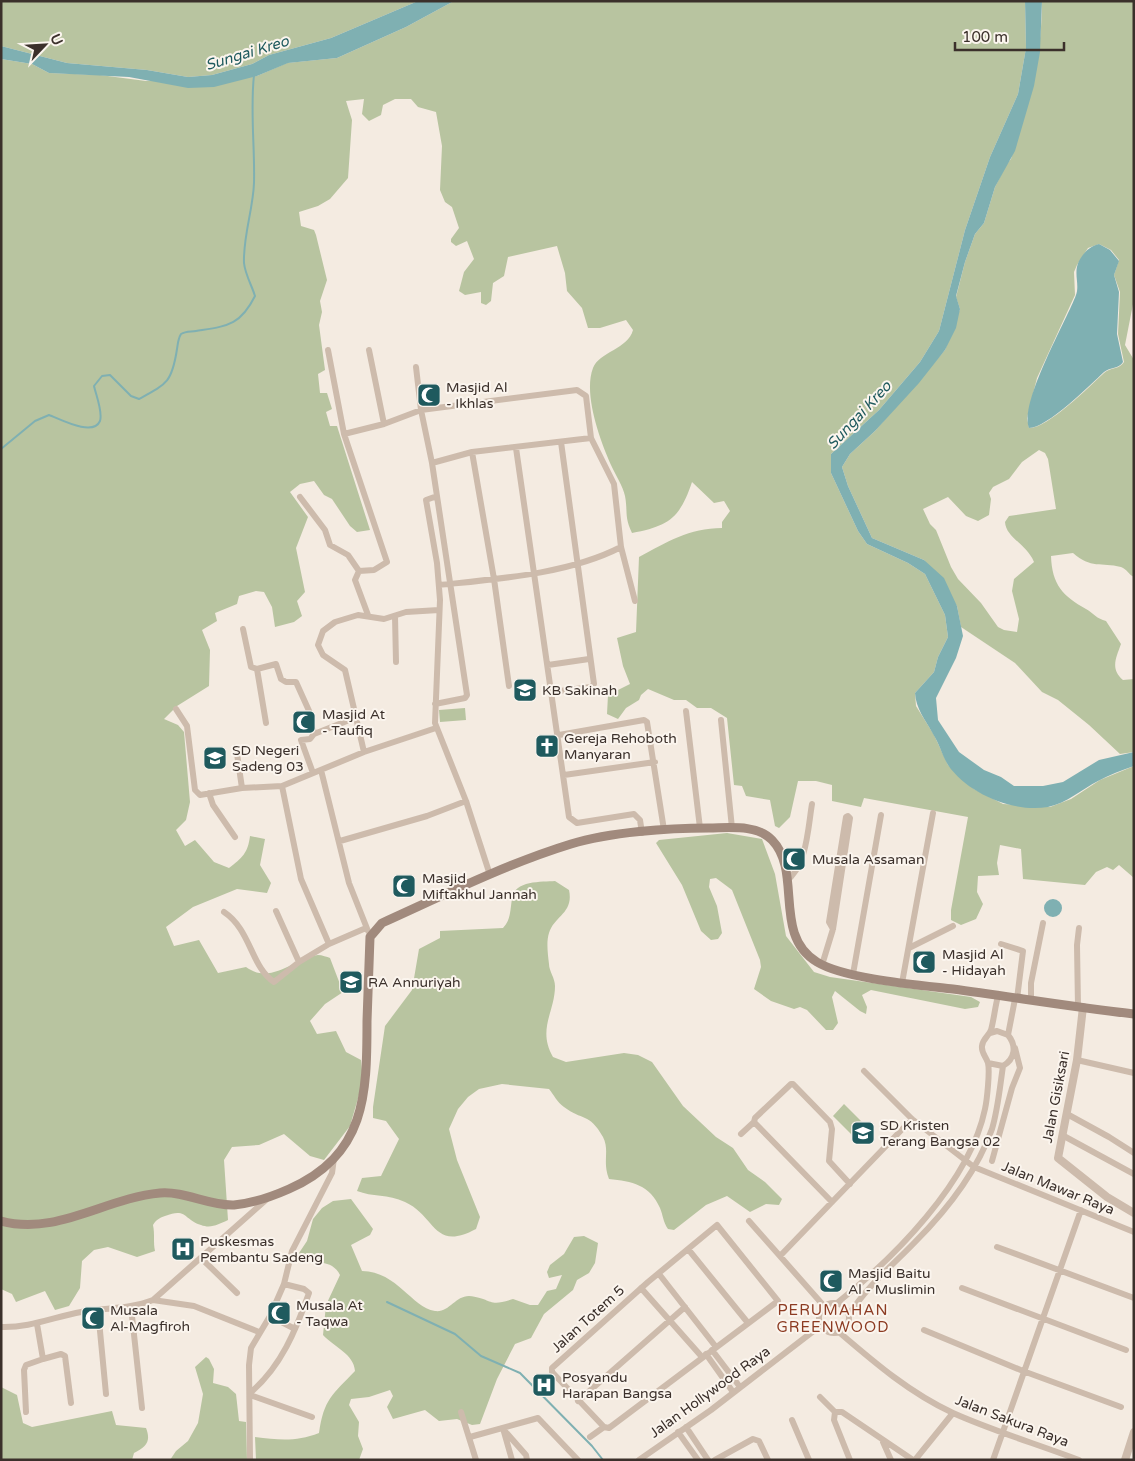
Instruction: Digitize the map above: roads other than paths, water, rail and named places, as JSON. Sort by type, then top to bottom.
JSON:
[{"type":"main road","points":[[1,1221],[15,1225],[45,1224],[160,1193],[216,1204],[234,1205],[268,1198],[308,1181],[327,1167],[334,1158],[356,1124],[364,1099],[370,937],[382,923],[490,875],[573,844],[664,830],[732,828],[756,831],[772,840],[782,858],[790,917],[796,938],[806,953],[822,965],[853,974],[902,983],[1134,1014]]},
{"type":"street","points":[[328,350],[344,434],[387,562],[374,570],[359,570]]},
{"type":"street","points":[[369,350],[384,424]]},
{"type":"street","points":[[416,367],[421,410],[432,463],[467,696],[435,704]]},
{"type":"street","points":[[344,434],[384,424],[421,410],[577,390],[586,396],[591,438],[614,484],[621,547],[635,601]]},
{"type":"street","points":[[432,463],[472,452],[591,438]]},
{"type":"street","points":[[552,692],[593,686],[561,442]]},
{"type":"street","points":[[516,448],[571,820],[576,822],[634,814],[640,820],[642,833]]},
{"type":"street","points":[[472,452],[494,579],[508,686]]},
{"type":"street","points":[[300,496],[325,530],[330,545],[348,555],[359,570]]},
{"type":"street","points":[[437,496],[426,500],[439,585],[435,704],[436,728],[466,801],[490,875]]},
{"type":"street","points":[[439,585],[494,579],[577,564],[602,557],[621,547]]},
{"type":"street","points":[[359,570],[355,580],[368,615]]},
{"type":"street","points":[[364,752],[345,670],[323,655],[318,645],[323,631],[335,622],[358,615],[368,615],[384,619],[406,612],[439,610]]},
{"type":"street","points":[[395,616],[396,662]]},
{"type":"street","points":[[243,628],[251,667],[257,669],[276,664],[281,679],[286,682],[296,682],[310,713],[314,734]]},
{"type":"street","points":[[548,665],[589,659]]},
{"type":"street","points":[[257,669],[266,724]]},
{"type":"street","points":[[176,709],[187,726],[195,790],[200,795],[242,788],[282,786],[364,752],[436,728]]},
{"type":"street","points":[[686,711],[700,828]]},
{"type":"street","points":[[313,773],[301,740],[310,739],[314,734],[357,717]]},
{"type":"street","points":[[559,735],[644,720],[649,724],[664,830]]},
{"type":"street","points":[[721,720],[732,828]]},
{"type":"street","points":[[236,747],[242,788]]},
{"type":"street","points":[[564,775],[655,762]]},
{"type":"street","points":[[321,770],[354,899],[370,937]]},
{"type":"street","points":[[282,786],[302,879],[329,944]]},
{"type":"street","points":[[209,794],[213,804],[235,837]]},
{"type":"street","points":[[340,841],[427,816],[466,801]]},
{"type":"street","points":[[786,881],[791,878],[802,857],[812,804]]},
{"type":"street","points":[[902,983],[933,813]]},
{"type":"street","points":[[853,974],[881,815]]},
{"type":"street","points":[[822,965],[833,929],[850,818],[848,816],[846,817],[829,922],[833,929]]},
{"type":"street","points":[[276,911],[298,962]]},
{"type":"street","points":[[224,912],[238,923],[264,971],[272,981],[276,981],[298,962],[329,944],[366,928]]},
{"type":"street","points":[[1031,1001],[1031,983],[1043,923]]},
{"type":"street","points":[[909,948],[953,926]]},
{"type":"street","points":[[1079,928],[1077,945],[1080,1007]]},
{"type":"street","points":[[1001,944],[1023,951],[1008,1036]]},
{"type":"street","points":[[998,996],[990,1032],[984,1038],[982,1044],[984,1056],[988,1063],[985,1108],[980,1127],[964,1160],[940,1199],[885,1263],[836,1303],[824,1306],[818,1315],[820,1326],[828,1333],[840,1332],[848,1325],[849,1315],[871,1286],[943,1211],[974,1167],[992,1130],[1003,1066],[1011,1059],[1014,1047]]},
{"type":"street","name":"Jalan Gisiksari","points":[[1080,1007],[1078,1060],[1057,1155],[1060,1162],[1107,1197],[1134,1213]]},
{"type":"street","points":[[990,1032],[1001,1032],[1008,1036],[1014,1047],[1020,1068],[1012,1088],[992,1161]]},
{"type":"street","points":[[1078,1060],[1134,1073]]},
{"type":"street","points":[[988,1063],[1003,1066]]},
{"type":"street","name":"Jalan Mawar Raya","points":[[864,1071],[912,1119],[974,1167],[1134,1232]]},
{"type":"street","points":[[741,1134],[754,1122],[755,1118],[793,1084],[830,1122],[832,1129],[829,1161],[850,1184]]},
{"type":"street","points":[[1067,1114],[1134,1153]]},
{"type":"street","points":[[780,1256],[912,1119]]},
{"type":"street","points":[[754,1122],[832,1202]]},
{"type":"street","points":[[980,1127],[992,1130]]},
{"type":"street","points":[[1062,1135],[1108,1158],[1134,1174]]},
{"type":"street","points":[[250,1460],[251,1348],[270,1316],[284,1284],[292,1251],[332,1173],[334,1158]]},
{"type":"street","points":[[1,1327],[37,1324],[60,1316],[131,1307],[153,1300],[268,1198]]},
{"type":"street","points":[[993,1460],[1081,1210]]},
{"type":"street","points":[[749,1221],[824,1306]]},
{"type":"street","points":[[590,1437],[607,1428],[709,1352],[748,1323],[778,1301],[717,1226],[659,1274],[686,1308],[709,1352],[733,1392]]},
{"type":"street","points":[[909,1235],[916,1241]]},
{"type":"street","points":[[997,1247],[1134,1298]]},
{"type":"street","points":[[688,1250],[748,1323]]},
{"type":"street","points":[[201,1258],[237,1293]]},
{"type":"street","name":"Jalan Totem 5","points":[[578,1401],[552,1372],[552,1368],[659,1274]]},
{"type":"street","points":[[250,1394],[276,1364],[295,1329],[308,1294],[304,1289],[284,1284]]},
{"type":"street","points":[[641,1288],[670,1322],[709,1352],[740,1387]]},
{"type":"street","points":[[962,1288],[1042,1320],[1126,1350]]},
{"type":"street","points":[[153,1300],[194,1306],[260,1332]]},
{"type":"street","points":[[836,1303],[845,1308],[849,1315]]},
{"type":"street","points":[[131,1307],[142,1408]]},
{"type":"street","points":[[607,1428],[578,1401],[686,1308]]},
{"type":"street","points":[[98,1310],[106,1394]]},
{"type":"street","points":[[270,1316],[295,1329]]},
{"type":"street","points":[[37,1324],[43,1359]]},
{"type":"street","name":"Jalan Hollywood Raya","points":[[639,1460],[820,1326]]},
{"type":"street","points":[[924,1330],[1023,1371],[1121,1406]]},
{"type":"street","name":"Jalan Sakura Raya","points":[[840,1332],[875,1364],[905,1385],[952,1413],[1078,1460]]},
{"type":"street","points":[[26,1412],[24,1370],[26,1365],[60,1354],[65,1356],[71,1403]]},
{"type":"street","points":[[250,1394],[312,1417]]},
{"type":"street","points":[[820,1397],[882,1441],[914,1460],[952,1413]]},
{"type":"street","points":[[461,1412],[476,1460]]},
{"type":"street","points":[[839,1412],[834,1420],[850,1460]]},
{"type":"street","points":[[470,1437],[536,1418],[541,1420],[578,1460]]},
{"type":"street","points":[[792,1420],[809,1460]]},
{"type":"street","points":[[686,1427],[708,1460]]},
{"type":"street","points":[[503,1429],[512,1460]]},
{"type":"street","points":[[503,1429],[526,1455],[526,1460]]},
{"type":"street","points":[[678,1432],[698,1460]]},
{"type":"street","points":[[1125,1460],[1134,1432]]},
{"type":"street","points":[[719,1459],[750,1440],[759,1441],[768,1460]]},
{"type":"street","points":[[882,1441],[891,1460]]},
{"type":"water","points":[[418,1],[454,1],[406,27],[337,58],[288,63],[257,76],[214,87],[188,88],[129,77],[49,73],[32,64],[1,59],[1,46],[67,63],[147,70],[188,77],[212,75],[252,64],[269,55],[331,38]]},
{"type":"water","points":[[1025,1],[1042,1],[1040,52],[1034,86],[1015,151],[995,187],[984,223],[975,234],[965,262],[956,296],[960,309],[956,328],[945,350],[919,383],[875,431],[850,454],[842,467],[848,486],[872,538],[924,560],[944,578],[957,606],[963,636],[956,658],[936,698],[938,720],[959,752],[984,770],[1001,777],[1014,786],[1043,786],[1063,782],[1099,760],[1134,752],[1134,766],[1102,779],[1055,805],[1035,808],[1007,804],[979,793],[967,785],[948,765],[919,709],[915,693],[934,672],[938,657],[948,637],[945,615],[925,574],[908,563],[867,544],[858,531],[831,473],[831,454],[879,410],[920,362],[939,331],[965,230],[990,157],[1018,94],[1026,48]]},
{"type":"water","points":[[1099,244],[1110,250],[1119,261],[1114,275],[1119,292],[1117,334],[1123,362],[1119,366],[1104,372],[1057,414],[1037,426],[1029,428],[1028,416],[1037,382],[1076,295],[1077,265],[1087,250]]},
{"type":"water","points":[[1053,899],[1059,902],[1062,908],[1059,914],[1053,917],[1047,914],[1044,908],[1047,902]]},
{"type":"waterway","points":[[1,449],[35,421],[49,415],[76,426],[96,426],[100,421],[101,413],[94,386],[102,376],[110,375],[131,396],[139,399],[156,390],[167,381],[173,369],[181,334],[216,328],[232,323],[249,306],[255,296],[247,276],[244,253],[254,183],[252,102],[254,75]]},
{"type":"waterway","points":[[387,1302],[455,1334],[481,1356],[520,1373],[592,1446],[603,1460]]},
{"type":"place","name":"Masjid Al - Ikhlas","points":[[429,395]]},
{"type":"place","name":"KB Sakinah","points":[[525,690]]},
{"type":"place","name":"Masjid At - Taufiq","points":[[304,722]]},
{"type":"place","name":"Gereja Rehoboth Manyaran","points":[[547,746]]},
{"type":"place","name":"SD Negeri Sadeng 03","points":[[215,758]]},
{"type":"place","name":"Musala Assaman","points":[[794,859]]},
{"type":"place","name":"Masjid Miftakhul Jannah","points":[[404,886]]},
{"type":"place","name":"Masjid Al - Hidayah","points":[[924,962]]},
{"type":"place","name":"RA Annuriyah","points":[[351,982]]},
{"type":"place","name":"SD Kristen Terang Bangsa 02","points":[[863,1133]]},
{"type":"place","name":"Puskesmas Pembantu Sadeng","points":[[183,1249]]},
{"type":"place","name":"Masjid Baitu Al - Muslimin","points":[[831,1281]]},
{"type":"place","name":"Musala At - Taqwa","points":[[279,1313]]},
{"type":"place","name":"Musala Al-Magfiroh","points":[[93,1318]]},
{"type":"place","name":"Posyandu Harapan Bangsa","points":[[544,1385]]},
{"type":"district","name":"PERUMAHAN GREENWOOD","points":[[833,1318]]},
{"type":"water label","name":"Sungai Kreo","points":[[247,53]]},
{"type":"water label","name":"Sungai Kreo","points":[[859,415]]}]
